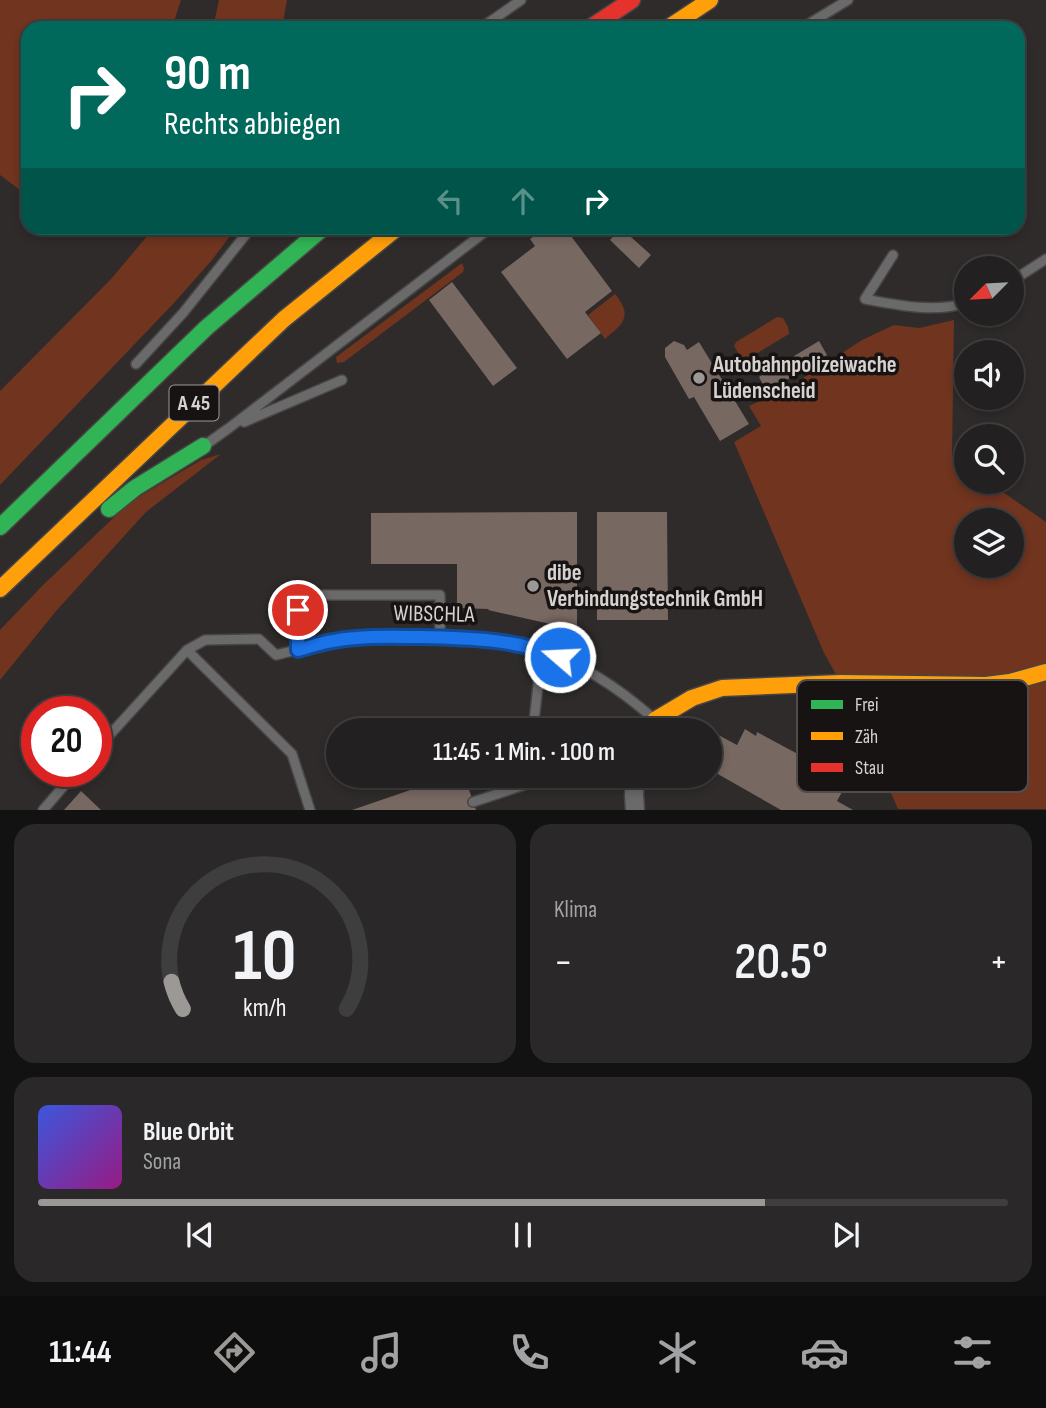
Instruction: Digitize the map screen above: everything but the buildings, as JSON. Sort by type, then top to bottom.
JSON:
[{"type":"main road","points":[[600,21],[632,0]]},
{"type":"main road","points":[[678,21],[710,0]]},
{"type":"main road","name":"A 45","points":[[0,527],[206,328],[315,235]]},
{"type":"main road","name":"A 45","points":[[0,589],[284,319],[388,235]]},
{"type":"main road","points":[[122,378],[136,364]]},
{"type":"main road","points":[[0,595],[135,488],[203,446]]},
{"type":"main road","points":[[0,510],[18,489]]},
{"type":"main road","name":"WIBSCHLA","points":[[1017,680],[1046,672]]},
{"type":"main road","name":"WIBSCHLA","points":[[664,718],[692,698],[722,688],[797,684]]},
{"type":"street","points":[[635,788],[635,810]]},
{"type":"lane","points":[[491,21],[521,0]]},
{"type":"lane","points":[[814,21],[848,0]]},
{"type":"lane","points":[[136,364],[183,313],[245,235]]},
{"type":"lane","points":[[203,446],[480,235]]},
{"type":"lane","points":[[894,255],[864,299],[924,307],[954,305]]},
{"type":"lane","points":[[1024,273],[1046,259]]},
{"type":"lane","points":[[229,428],[342,380]]},
{"type":"lane","points":[[298,650],[298,594],[440,595],[440,637]]},
{"type":"lane","name":"WIBSCHLA","points":[[187,650],[205,640],[259,639],[276,655],[354,638],[479,638],[542,650],[578,665],[604,680],[646,718]]},
{"type":"lane","points":[[112,732],[187,650],[292,754],[310,810]]},
{"type":"lane","points":[[534,718],[542,650]]},
{"type":"lane","points":[[43,810],[63,787]]},
{"type":"lane","points":[[473,802],[515,788]]},
{"type":"shaded area","points":[[0,0],[181,0],[174,21],[21,21],[21,191],[0,175]]},
{"type":"shaded area","points":[[219,0],[287,0],[283,21],[214,21]]},
{"type":"shaded area","points":[[148,235],[231,235],[173,304],[0,485],[0,391],[111,279]]},
{"type":"shaded area","points":[[462,263],[463,272],[344,362],[337,363],[336,357]]},
{"type":"shaded area","points":[[615,294],[624,308],[624,319],[605,339],[588,315]]},
{"type":"shaded area","points":[[777,317],[783,318],[789,334],[746,360],[741,358],[734,346],[736,342]]},
{"type":"shaded area","points":[[954,320],[954,494],[1006,494],[1046,522],[1046,809],[898,809],[890,792],[1028,792],[1028,680],[839,680],[824,653],[734,442],[761,426],[749,406],[789,387],[862,340],[894,325],[919,328]]},
{"type":"shaded area","points":[[221,454],[146,512],[57,610],[0,680],[0,630],[42,586],[130,502],[201,460]]},
{"type":"traffic: fast","points":[[0,527],[206,328],[315,235]]},
{"type":"traffic: fast","points":[[109,509],[135,488],[203,446]]},
{"type":"traffic: slow","points":[[678,21],[710,0]]},
{"type":"traffic: slow","points":[[0,589],[284,319],[388,235]]},
{"type":"traffic: slow","points":[[1017,680],[1046,672]]},
{"type":"traffic: slow","points":[[658,718],[692,698],[722,688],[797,685]]},
{"type":"traffic: jam","points":[[600,21],[632,0]]},
{"type":"place","name":"Autobahnpolizeiwache Lüdenscheid","points":[[699,378]]},
{"type":"place","name":"dibe Verbindungstechnik GmbH","points":[[533,586]]},
{"type":"route","points":[[298,610],[298,650],[354,638],[479,638],[519,644],[560,657]]}]
